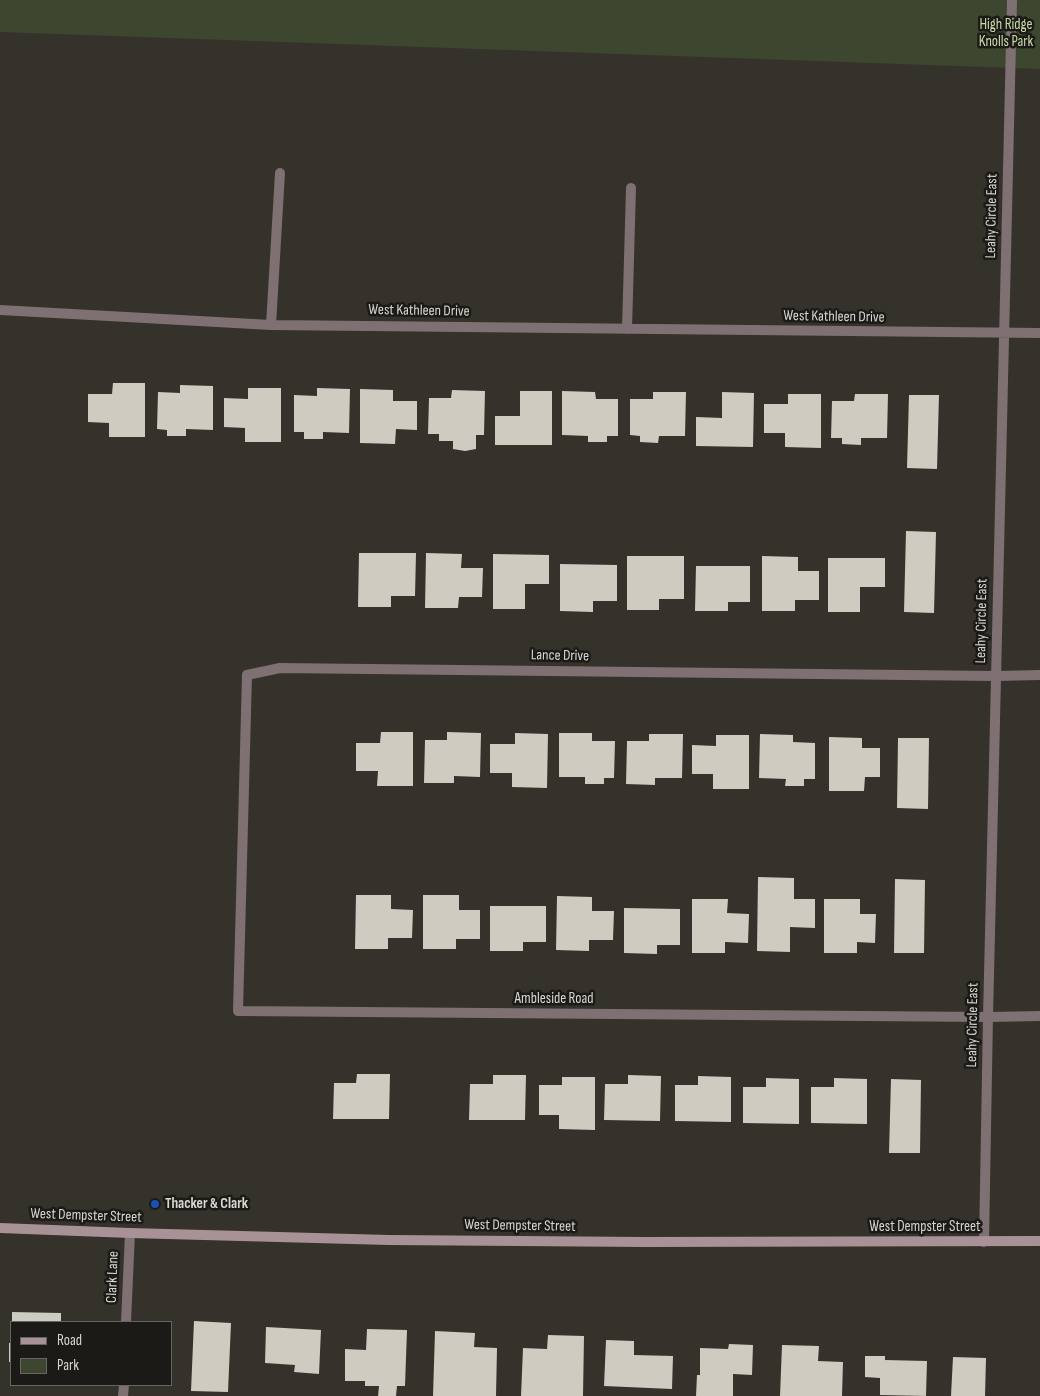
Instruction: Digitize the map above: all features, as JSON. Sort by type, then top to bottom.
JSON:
[{"type":"main road","name":"West Dempster Street","points":[[0,1228],[389,1240],[645,1242],[1040,1241]]},
{"type":"street","name":"Leahy Circle East","points":[[984,1242],[1012,0]]},
{"type":"street","points":[[271,325],[280,173]]},
{"type":"street","points":[[627,329],[631,188]]},
{"type":"street","name":"West Kathleen Drive","points":[[0,310],[271,325],[1040,333]]},
{"type":"street","name":"Lance Drive","points":[[243,840],[247,675],[280,668],[1040,675]]},
{"type":"street","name":"Ambleside Road","points":[[243,840],[238,1011],[1040,1016]]},
{"type":"street","name":"Clark Lane","points":[[126,1321],[130,1233]]},
{"type":"green space","name":"High Ridge Knolls Park","points":[[0,0],[1040,0],[1040,69],[0,32]]},
{"type":"building","points":[[113,383],[145,383],[145,437],[109,437],[109,423],[88,422],[88,394],[112,394]]},
{"type":"building","points":[[180,385],[213,386],[213,430],[186,429],[186,436],[167,436],[167,430],[157,429],[158,392],[180,393]]},
{"type":"building","points":[[248,388],[281,388],[281,442],[245,442],[245,428],[224,427],[224,398],[248,399]]},
{"type":"building","points":[[317,388],[350,389],[349,433],[323,432],[323,439],[304,439],[304,432],[294,432],[294,395],[317,396]]},
{"type":"building","points":[[360,389],[393,390],[393,401],[417,401],[417,430],[396,429],[395,444],[360,443]]},
{"type":"building","points":[[452,390],[485,391],[484,435],[476,435],[476,449],[465,451],[453,449],[453,441],[439,441],[439,434],[428,434],[429,398],[451,398]]},
{"type":"building","points":[[520,391],[552,391],[552,445],[495,445],[495,416],[520,416]]},
{"type":"building","points":[[562,391],[595,392],[596,399],[618,399],[618,436],[607,436],[607,442],[588,442],[588,436],[562,435]]},
{"type":"building","points":[[653,392],[686,392],[685,436],[659,436],[658,443],[640,442],[640,436],[630,435],[630,399],[653,399]]},
{"type":"building","points":[[722,392],[754,393],[753,447],[696,446],[696,417],[722,418]]},
{"type":"building","points":[[788,394],[821,394],[821,448],[785,447],[785,433],[764,433],[764,404],[788,404]]},
{"type":"building","points":[[855,394],[888,394],[887,438],[861,438],[861,445],[842,444],[842,438],[831,438],[832,401],[854,401]]},
{"type":"building","points":[[909,395],[939,395],[937,469],[907,468]]},
{"type":"building","points":[[906,531],[936,532],[934,613],[904,612]]},
{"type":"building","points":[[359,553],[416,553],[415,596],[391,596],[391,607],[358,607]]},
{"type":"building","points":[[426,553],[462,554],[461,568],[483,568],[482,597],[459,597],[458,608],[425,608]]},
{"type":"building","points":[[493,554],[549,555],[549,584],[525,584],[525,609],[493,609]]},
{"type":"building","points":[[627,556],[684,556],[684,599],[659,599],[659,610],[627,610]]},
{"type":"building","points":[[762,556],[798,557],[798,571],[819,571],[819,600],[795,600],[795,611],[762,611]]},
{"type":"building","points":[[828,558],[885,558],[885,587],[860,587],[860,612],[828,612]]},
{"type":"building","points":[[560,564],[617,565],[617,601],[593,601],[593,612],[560,611]]},
{"type":"building","points":[[696,566],[750,566],[750,602],[728,602],[728,611],[695,611]]},
{"type":"building","points":[[381,732],[413,732],[413,786],[377,786],[378,771],[356,771],[356,743],[380,743]]},
{"type":"building","points":[[447,732],[481,733],[480,777],[454,776],[454,783],[424,783],[425,740],[447,740]]},
{"type":"building","points":[[515,733],[548,734],[547,788],[512,787],[512,773],[490,773],[490,744],[515,744]]},
{"type":"building","points":[[559,733],[592,733],[592,741],[615,741],[614,778],[604,778],[604,784],[585,784],[585,777],[559,777]]},
{"type":"building","points":[[649,734],[683,734],[682,778],[655,778],[655,785],[626,784],[627,741],[649,741]]},
{"type":"building","points":[[760,734],[793,735],[793,742],[815,743],[815,779],[804,779],[804,786],[785,786],[786,779],[759,778]]},
{"type":"building","points":[[716,735],[749,735],[749,789],[713,789],[713,774],[692,774],[692,745],[716,746]]},
{"type":"building","points":[[829,737],[862,738],[862,748],[880,748],[880,777],[865,777],[864,791],[829,791]]},
{"type":"building","points":[[898,738],[929,738],[928,809],[897,808]]},
{"type":"building","points":[[758,877],[794,878],[794,899],[815,899],[815,928],[790,927],[790,952],[757,951]]},
{"type":"building","points":[[895,879],[925,880],[924,953],[894,953]]},
{"type":"building","points":[[356,895],[391,895],[391,909],[413,910],[412,938],[388,938],[388,949],[355,949]]},
{"type":"building","points":[[423,895],[459,895],[459,910],[480,910],[480,939],[456,939],[456,949],[423,949]]},
{"type":"building","points":[[557,896],[592,897],[592,911],[614,911],[613,940],[589,940],[589,951],[556,950]]},
{"type":"building","points":[[692,899],[728,899],[727,913],[749,914],[748,943],[725,942],[725,953],[692,953]]},
{"type":"building","points":[[824,899],[860,899],[860,914],[876,914],[875,943],[857,942],[857,953],[824,953]]},
{"type":"building","points":[[490,906],[546,906],[546,942],[523,942],[523,951],[490,951]]},
{"type":"building","points":[[624,908],[680,909],[680,945],[657,945],[657,954],[624,953]]},
{"type":"building","points":[[357,1074],[390,1074],[389,1119],[333,1119],[334,1083],[356,1083]]},
{"type":"building","points":[[493,1075],[526,1075],[525,1120],[469,1120],[470,1084],[493,1084]]},
{"type":"building","points":[[628,1075],[661,1076],[660,1121],[604,1120],[605,1084],[628,1084]]},
{"type":"building","points":[[698,1076],[731,1077],[731,1122],[675,1121],[675,1085],[698,1085]]},
{"type":"building","points":[[562,1077],[595,1077],[595,1130],[559,1129],[559,1115],[539,1115],[539,1085],[562,1085]]},
{"type":"building","points":[[766,1078],[799,1079],[799,1124],[743,1123],[743,1087],[766,1087]]},
{"type":"building","points":[[834,1078],[867,1079],[867,1124],[811,1123],[811,1087],[834,1087]]},
{"type":"building","points":[[891,1079],[921,1080],[920,1153],[889,1153]]},
{"type":"building","points":[[12,1312],[61,1313],[61,1321],[12,1321]]},
{"type":"building","points":[[194,1321],[231,1323],[228,1392],[191,1391]]},
{"type":"building","points":[[266,1327],[321,1330],[319,1374],[294,1372],[295,1365],[265,1363]]},
{"type":"building","points":[[367,1329],[407,1330],[405,1386],[397,1386],[396,1396],[378,1396],[379,1386],[365,1386],[365,1381],[345,1381],[345,1349],[366,1350]]},
{"type":"building","points":[[435,1331],[475,1333],[474,1347],[497,1348],[496,1396],[433,1396]]},
{"type":"building","points":[[548,1335],[584,1336],[583,1396],[521,1396],[523,1348],[547,1349]]},
{"type":"building","points":[[606,1340],[634,1341],[634,1355],[673,1356],[672,1389],[604,1386]]},
{"type":"building","points":[[9,1343],[10,1343],[10,1362]]},
{"type":"building","points":[[729,1344],[753,1345],[752,1375],[733,1374],[733,1396],[696,1396],[697,1375],[700,1375],[700,1348],[728,1349]]},
{"type":"building","points":[[782,1345],[819,1346],[818,1361],[843,1362],[842,1396],[780,1396]]},
{"type":"building","points":[[865,1356],[885,1356],[885,1360],[927,1361],[926,1396],[880,1395],[880,1378],[865,1377]]},
{"type":"building","points":[[953,1357],[986,1358],[985,1396],[951,1396]]},
{"type":"place","name":"Thacker & Clark","points":[[155,1204]]}]
